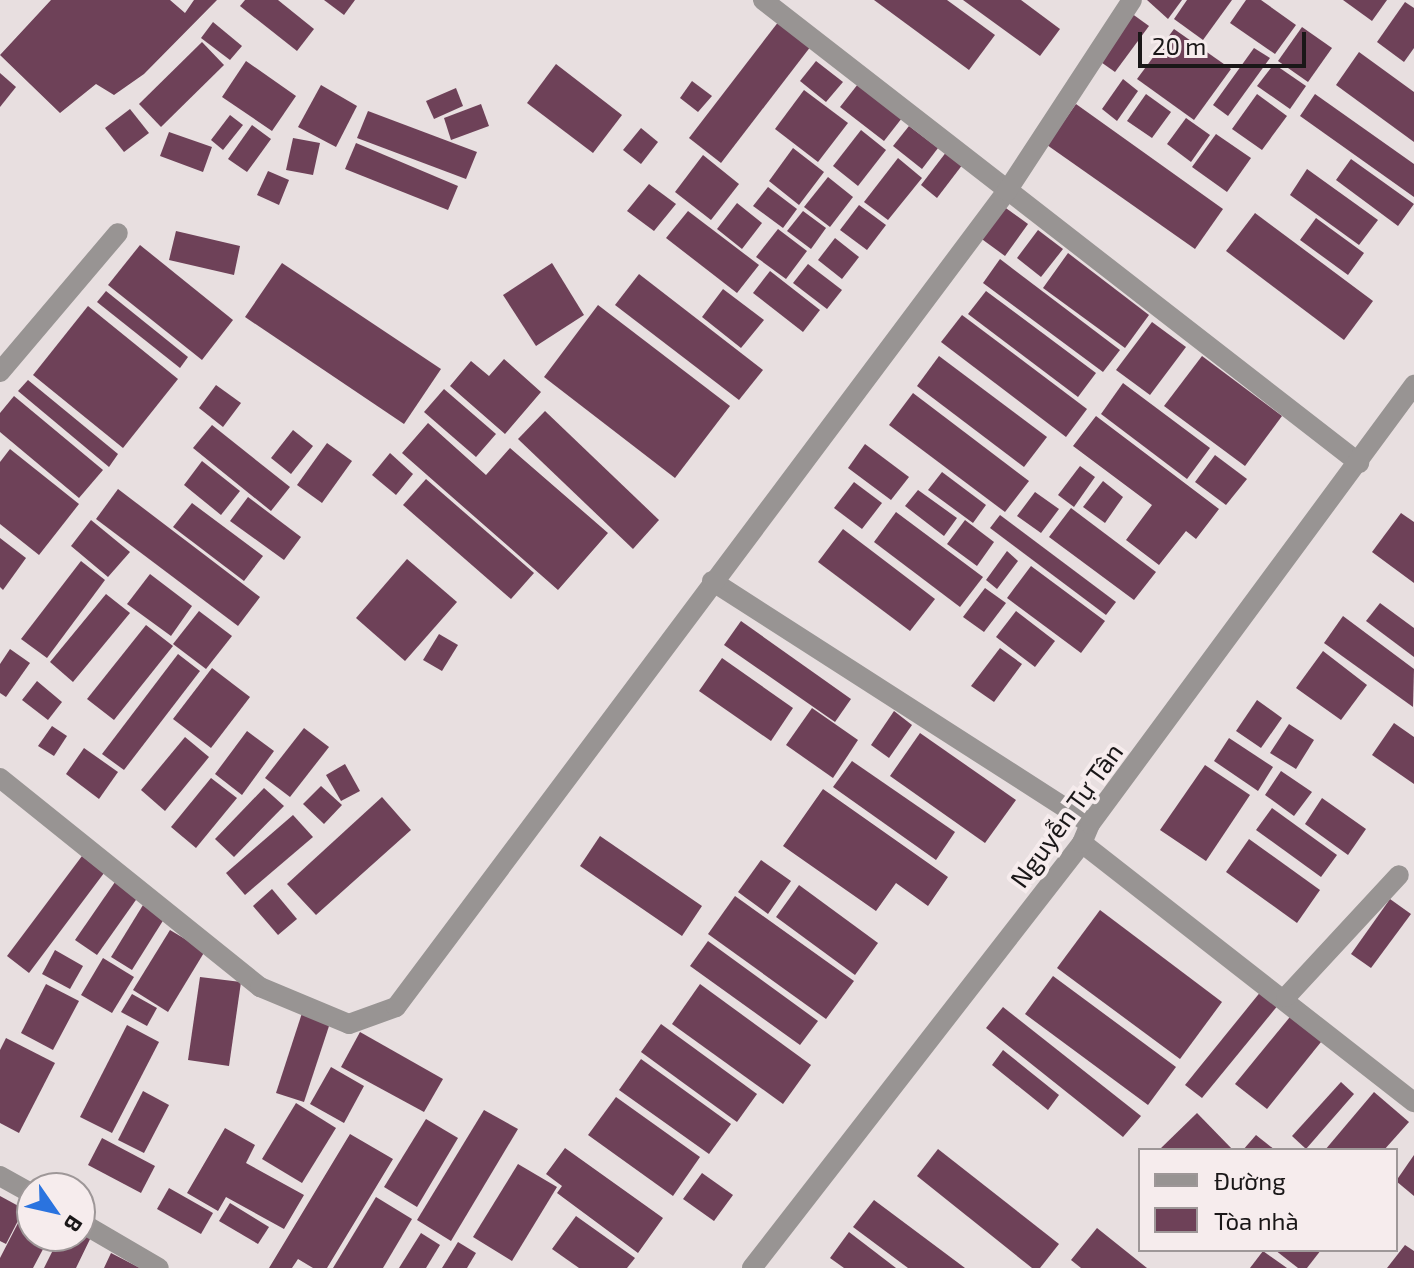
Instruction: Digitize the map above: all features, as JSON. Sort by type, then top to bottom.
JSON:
[{"type":"street","points":[[763,0],[1359,463]]},
{"type":"street","points":[[0,778],[260,987],[349,1024],[396,1007],[1007,191],[1132,0]]},
{"type":"street","points":[[0,372],[118,233]]},
{"type":"street","name":"Nguyễn Tự Tân","points":[[752,1268],[1082,843],[1090,824],[1414,385]]},
{"type":"street","points":[[712,581],[1090,824]]},
{"type":"street","points":[[1082,843],[1286,997],[1414,1102]]},
{"type":"street","points":[[1286,997],[1399,875]]},
{"type":"street","points":[[96,1231],[159,1268]]},
{"type":"building","points":[[51,0],[170,0],[185,13],[194,0],[217,0],[144,74],[114,95],[96,84],[60,113],[0,55]]},
{"type":"building","points":[[245,0],[278,0],[314,29],[297,51],[240,6]]},
{"type":"building","points":[[324,0],[355,0],[344,15]]},
{"type":"building","points":[[874,0],[947,0],[995,35],[969,70]]},
{"type":"building","points":[[963,0],[1021,0],[1060,29],[1040,56]]},
{"type":"building","points":[[1147,0],[1182,0],[1168,19]]},
{"type":"building","points":[[1187,0],[1232,0],[1203,40],[1174,19]]},
{"type":"building","points":[[1246,0],[1261,0],[1296,25],[1275,54],[1230,23]]},
{"type":"building","points":[[1343,0],[1387,0],[1372,21]]},
{"type":"building","points":[[1405,2],[1414,8],[1414,48],[1404,62],[1377,42]]},
{"type":"building","points":[[1131,13],[1149,26],[1115,72],[1098,60]]},
{"type":"building","points":[[779,21],[811,46],[721,163],[689,138]]},
{"type":"building","points":[[213,22],[242,46],[230,60],[201,38]]},
{"type":"building","points":[[1302,27],[1332,48],[1308,82],[1278,61]]},
{"type":"building","points":[[1174,29],[1231,69],[1194,120],[1137,79]]},
{"type":"building","points":[[202,42],[224,65],[161,127],[139,104]]},
{"type":"building","points":[[1254,48],[1270,58],[1228,116],[1213,105]]},
{"type":"building","points":[[1359,52],[1414,92],[1414,142],[1336,85]]},
{"type":"building","points":[[246,61],[296,96],[272,131],[222,97]]},
{"type":"building","points":[[816,61],[843,82],[826,102],[800,81]]},
{"type":"building","points":[[556,64],[622,115],[593,153],[527,103]]},
{"type":"building","points":[[1274,64],[1306,86],[1290,109],[1257,86]]},
{"type":"building","points":[[0,73],[16,87],[0,107]]},
{"type":"building","points":[[1123,79],[1138,91],[1117,121],[1102,109]]},
{"type":"building","points":[[692,81],[712,96],[698,112],[680,98]]},
{"type":"building","points":[[858,84],[902,118],[884,141],[840,107]]},
{"type":"building","points":[[321,85],[357,106],[336,147],[298,127]]},
{"type":"building","points":[[456,88],[463,106],[434,119],[426,101]]},
{"type":"building","points":[[804,90],[848,123],[818,162],[775,129]]},
{"type":"building","points":[[1146,94],[1171,112],[1152,138],[1127,121]]},
{"type":"building","points":[[1257,94],[1287,116],[1262,150],[1232,129]]},
{"type":"building","points":[[1315,94],[1414,164],[1414,197],[1300,116]]},
{"type":"building","points":[[481,104],[489,126],[451,140],[444,118]]},
{"type":"building","points":[[1076,104],[1223,209],[1195,249],[1047,145]]},
{"type":"building","points":[[130,109],[149,133],[124,152],[105,128]]},
{"type":"building","points":[[368,111],[477,152],[466,179],[357,138]]},
{"type":"building","points":[[230,115],[243,125],[223,150],[211,140]]},
{"type":"building","points":[[1186,118],[1210,135],[1191,162],[1167,144]]},
{"type":"building","points":[[252,125],[271,139],[247,172],[228,159]]},
{"type":"building","points":[[909,126],[938,148],[922,169],[893,146]]},
{"type":"building","points":[[641,128],[658,142],[641,164],[623,150]]},
{"type":"building","points":[[861,130],[886,150],[858,186],[833,166]]},
{"type":"building","points":[[169,132],[212,147],[203,172],[160,156]]},
{"type":"building","points":[[1216,134],[1251,158],[1227,192],[1192,167]]},
{"type":"building","points":[[293,138],[320,143],[313,175],[286,170]]},
{"type":"building","points":[[356,143],[458,186],[448,210],[345,169]]},
{"type":"building","points":[[793,148],[824,172],[799,205],[769,181]]},
{"type":"building","points":[[947,151],[963,164],[937,198],[921,185]]},
{"type":"building","points":[[703,155],[739,184],[711,220],[675,192]]},
{"type":"building","points":[[898,158],[922,178],[888,220],[864,202]]},
{"type":"building","points":[[1351,159],[1414,204],[1398,226],[1336,180]]},
{"type":"building","points":[[1307,169],[1378,220],[1359,245],[1290,195]]},
{"type":"building","points":[[268,171],[289,180],[279,205],[257,195]]},
{"type":"building","points":[[828,177],[853,197],[830,227],[804,207]]},
{"type":"building","points":[[649,184],[676,204],[654,231],[627,211]]},
{"type":"building","points":[[768,187],[797,209],[783,228],[753,206]]},
{"type":"building","points":[[737,203],[762,223],[742,249],[717,229]]},
{"type":"building","points":[[859,205],[886,225],[867,250],[840,230]]},
{"type":"building","points":[[1003,206],[1028,224],[1005,256],[979,237]]},
{"type":"building","points":[[688,211],[759,265],[737,293],[666,238]]},
{"type":"building","points":[[803,211],[826,228],[811,249],[787,231]]},
{"type":"building","points":[[1255,213],[1373,301],[1344,340],[1226,251]]},
{"type":"building","points":[[1316,218],[1364,253],[1348,275],[1300,240]]},
{"type":"building","points":[[778,229],[807,251],[786,279],[756,257]]},
{"type":"building","points":[[1038,230],[1063,249],[1041,277],[1017,258]]},
{"type":"building","points":[[176,231],[240,246],[234,275],[169,260]]},
{"type":"building","points":[[835,238],[859,257],[842,279],[818,260]]},
{"type":"building","points":[[140,245],[233,320],[202,360],[108,285]]},
{"type":"building","points":[[1068,253],[1149,315],[1125,348],[1043,288]]},
{"type":"building","points":[[1000,259],[1120,350],[1103,372],[983,283]]},
{"type":"building","points":[[282,263],[441,369],[404,424],[245,317]]},
{"type":"building","points":[[552,263],[584,315],[536,346],[503,295]]},
{"type":"building","points":[[808,264],[842,290],[827,309],[793,283]]},
{"type":"building","points":[[770,271],[820,310],[803,332],[753,293]]},
{"type":"building","points":[[639,274],[763,370],[739,400],[615,305]]},
{"type":"building","points":[[723,289],[764,320],[741,348],[702,317]]},
{"type":"building","points":[[106,291],[188,357],[180,368],[97,302]]},
{"type":"building","points":[[986,291],[1096,373],[1078,397],[968,314]]},
{"type":"building","points":[[598,305],[730,406],[675,478],[544,377]]},
{"type":"building","points":[[88,306],[178,379],[123,448],[33,375]]},
{"type":"building","points":[[962,315],[1087,409],[1066,437],[941,342]]},
{"type":"building","points":[[1152,322],[1186,347],[1150,395],[1116,370]]},
{"type":"building","points":[[939,356],[1047,437],[1024,467],[917,386]]},
{"type":"building","points":[[1202,356],[1282,416],[1245,466],[1164,406]]},
{"type":"building","points":[[504,359],[541,392],[505,434],[450,386],[471,361],[489,376]]},
{"type":"building","points":[[28,380],[118,454],[109,467],[18,391]]},
{"type":"building","points":[[1123,383],[1210,448],[1187,479],[1101,414]]},
{"type":"building","points":[[216,385],[241,403],[223,427],[199,408]]},
{"type":"building","points":[[444,389],[496,434],[476,457],[424,412]]},
{"type":"building","points":[[913,393],[1029,481],[1005,512],[889,425]]},
{"type":"building","points":[[14,396],[103,470],[79,498],[0,432],[0,413]]},
{"type":"building","points":[[545,411],[659,520],[633,549],[518,439]]},
{"type":"building","points":[[1096,416],[1219,509],[1196,539],[1186,531],[1159,565],[1126,540],[1152,505],[1073,446]]},
{"type":"building","points":[[428,423],[486,475],[510,448],[608,533],[558,590],[402,453]]},
{"type":"building","points":[[212,425],[290,487],[271,511],[193,448]]},
{"type":"building","points":[[293,430],[313,446],[291,474],[271,458]]},
{"type":"building","points":[[327,443],[352,461],[322,503],[297,485]]},
{"type":"building","points":[[865,444],[909,477],[891,500],[848,468]]},
{"type":"building","points":[[10,449],[79,504],[39,555],[0,524],[0,462]]},
{"type":"building","points":[[390,453],[413,474],[396,495],[372,475]]},
{"type":"building","points":[[1215,455],[1247,479],[1226,505],[1195,482]]},
{"type":"building","points":[[202,461],[240,491],[221,515],[184,485]]},
{"type":"building","points":[[1080,466],[1095,477],[1074,507],[1058,495]]},
{"type":"building","points":[[942,472],[986,505],[973,523],[928,490]]},
{"type":"building","points":[[426,479],[534,573],[511,599],[403,505]]},
{"type":"building","points":[[1103,481],[1123,497],[1105,523],[1083,507]]},
{"type":"building","points":[[854,482],[882,503],[862,529],[834,508]]},
{"type":"building","points":[[118,489],[260,597],[238,626],[96,519]]},
{"type":"building","points":[[918,490],[957,518],[944,536],[905,506]]},
{"type":"building","points":[[1035,492],[1059,509],[1041,533],[1017,516]]},
{"type":"building","points":[[248,497],[301,537],[284,560],[230,521]]},
{"type":"building","points":[[192,503],[263,556],[244,581],[173,527]]},
{"type":"building","points":[[1071,508],[1156,572],[1134,600],[1049,537]]},
{"type":"building","points":[[896,512],[983,577],[960,607],[874,542]]},
{"type":"building","points":[[1401,513],[1414,522],[1414,583],[1372,552]]},
{"type":"building","points":[[1000,515],[1116,602],[1106,615],[990,528]]},
{"type":"building","points":[[91,520],[130,552],[108,577],[71,546]]},
{"type":"building","points":[[965,520],[994,542],[977,566],[947,544]]},
{"type":"building","points":[[843,529],[935,599],[910,631],[818,562]]},
{"type":"building","points":[[0,538],[26,558],[3,590],[0,587]]},
{"type":"building","points":[[1007,551],[1018,561],[997,589],[986,580]]},
{"type":"building","points":[[407,559],[457,602],[405,661],[356,618]]},
{"type":"building","points":[[81,561],[105,580],[47,658],[21,639]]},
{"type":"building","points":[[1031,566],[1105,621],[1081,653],[1007,598]]},
{"type":"building","points":[[150,574],[192,606],[171,636],[127,604]]},
{"type":"building","points":[[985,588],[1006,603],[984,632],[963,617]]},
{"type":"building","points":[[106,594],[130,613],[73,682],[50,662]]},
{"type":"building","points":[[1380,603],[1414,628],[1414,657],[1366,621]]},
{"type":"building","points":[[199,611],[232,636],[206,669],[173,644]]},
{"type":"building","points":[[1016,611],[1055,641],[1035,667],[996,637]]},
{"type":"building","points":[[1343,616],[1414,669],[1413,707],[1324,643]]},
{"type":"building","points":[[741,621],[851,699],[835,722],[724,645]]},
{"type":"building","points":[[146,625],[173,646],[114,720],[87,699]]},
{"type":"building","points":[[439,634],[458,645],[442,671],[423,660]]},
{"type":"building","points":[[1000,648],[1022,664],[994,702],[971,686]]},
{"type":"building","points":[[10,649],[30,663],[6,697],[0,693],[0,664]]},
{"type":"building","points":[[1323,651],[1367,685],[1341,720],[1296,688]]},
{"type":"building","points":[[178,654],[200,671],[124,770],[102,754]]},
{"type":"building","points":[[722,658],[793,708],[771,741],[699,691]]},
{"type":"building","points":[[212,668],[250,697],[211,748],[173,719]]},
{"type":"building","points":[[37,681],[62,702],[48,720],[22,700]]},
{"type":"building","points":[[1257,700],[1282,718],[1261,748],[1236,731]]},
{"type":"building","points":[[812,708],[858,740],[833,778],[786,745]]},
{"type":"building","points":[[894,711],[912,725],[889,758],[871,745]]},
{"type":"building","points":[[1394,723],[1414,737],[1414,784],[1372,755]]},
{"type":"building","points":[[1289,724],[1314,740],[1296,769],[1270,753]]},
{"type":"building","points":[[52,726],[67,736],[54,756],[38,746]]},
{"type":"building","points":[[304,728],[329,747],[290,797],[265,778]]},
{"type":"building","points":[[247,731],[274,751],[242,795],[215,774]]},
{"type":"building","points":[[920,733],[1016,800],[985,843],[890,776]]},
{"type":"building","points":[[185,737],[209,757],[165,811],[141,790]]},
{"type":"building","points":[[1229,738],[1273,767],[1258,791],[1214,761]]},
{"type":"building","points":[[84,748],[118,772],[99,799],[66,774]]},
{"type":"building","points":[[852,761],[955,832],[936,860],[833,787]]},
{"type":"building","points":[[345,764],[360,791],[341,801],[326,775]]},
{"type":"building","points":[[1205,765],[1250,795],[1206,861],[1160,830]]},
{"type":"building","points":[[1281,771],[1312,792],[1294,816],[1265,795]]},
{"type":"building","points":[[211,778],[237,798],[196,848],[171,827]]},
{"type":"building","points":[[321,786],[342,805],[324,824],[303,804]]},
{"type":"building","points":[[264,788],[284,806],[234,857],[215,839]]},
{"type":"building","points":[[823,789],[948,877],[928,906],[896,883],[876,911],[783,846]]},
{"type":"building","points":[[382,797],[411,830],[316,915],[287,884]]},
{"type":"building","points":[[1322,798],[1366,829],[1348,855],[1305,824]]},
{"type":"building","points":[[1272,808],[1337,855],[1321,877],[1256,830]]},
{"type":"building","points":[[293,815],[313,837],[245,895],[226,873]]},
{"type":"building","points":[[600,836],[702,906],[682,936],[580,866]]},
{"type":"building","points":[[1249,839],[1320,890],[1297,923],[1226,872]]},
{"type":"building","points":[[82,856],[104,873],[29,973],[7,956]]},
{"type":"building","points":[[761,860],[791,881],[768,914],[738,892]]},
{"type":"building","points":[[115,882],[138,897],[97,955],[75,940]]},
{"type":"building","points":[[799,885],[878,943],[855,975],[776,917]]},
{"type":"building","points":[[272,889],[297,919],[278,935],[253,906]]},
{"type":"building","points":[[735,896],[854,981],[826,1019],[708,934]]},
{"type":"building","points":[[1390,899],[1411,914],[1371,968],[1351,954]]},
{"type":"building","points":[[143,905],[164,919],[132,970],[111,957]]},
{"type":"building","points":[[1100,910],[1222,1002],[1180,1059],[1057,968]]},
{"type":"building","points":[[170,930],[205,951],[168,1012],[133,990]]},
{"type":"building","points":[[708,941],[818,1021],[800,1045],[690,966]]},
{"type":"building","points":[[55,950],[83,966],[70,989],[42,974]]},
{"type":"building","points":[[103,958],[134,977],[112,1013],[81,995]]},
{"type":"building","points":[[1053,976],[1176,1067],[1148,1105],[1025,1014]]},
{"type":"building","points":[[200,977],[241,982],[229,1066],[188,1060]]},
{"type":"building","points":[[46,984],[79,1001],[53,1050],[21,1033]]},
{"type":"building","points":[[700,984],[811,1065],[783,1104],[672,1024]]},
{"type":"building","points":[[1262,990],[1279,1004],[1202,1098],[1185,1085]]},
{"type":"building","points":[[132,994],[157,1008],[147,1026],[121,1012]]},
{"type":"building","points":[[1003,1007],[1141,1116],[1123,1137],[986,1028]]},
{"type":"building","points":[[303,1010],[331,1020],[304,1102],[276,1093]]},
{"type":"building","points":[[1294,1012],[1325,1037],[1267,1109],[1235,1084]]},
{"type":"building","points":[[661,1024],[757,1094],[737,1122],[641,1052]]},
{"type":"building","points":[[127,1025],[159,1042],[112,1133],[80,1117]]},
{"type":"building","points":[[360,1032],[443,1079],[424,1112],[341,1067]]},
{"type":"building","points":[[6,1038],[55,1063],[19,1133],[0,1123],[0,1050]]},
{"type":"building","points":[[1003,1050],[1059,1095],[1048,1110],[992,1065]]},
{"type":"building","points":[[641,1059],[731,1124],[709,1154],[619,1090]]},
{"type":"building","points":[[331,1067],[364,1086],[344,1123],[310,1104]]},
{"type":"building","points":[[1341,1082],[1354,1094],[1307,1148],[1292,1136]]},
{"type":"building","points":[[143,1091],[169,1105],[144,1153],[118,1140]]},
{"type":"building","points":[[1374,1092],[1409,1122],[1386,1148],[1327,1148]]},
{"type":"building","points":[[616,1097],[700,1157],[673,1196],[588,1135]]},
{"type":"building","points":[[296,1103],[336,1128],[302,1183],[262,1159]]},
{"type":"building","points":[[484,1110],[518,1129],[451,1241],[417,1220]]},
{"type":"building","points":[[1197,1113],[1231,1148],[1161,1148]]},
{"type":"building","points":[[426,1119],[458,1138],[417,1207],[384,1187]]},
{"type":"building","points":[[225,1128],[255,1145],[246,1163],[304,1195],[284,1229],[226,1197],[218,1211],[187,1193]]},
{"type":"building","points":[[350,1134],[393,1159],[327,1268],[313,1268],[298,1259],[292,1268],[269,1268]]},
{"type":"building","points":[[1256,1135],[1272,1148],[1245,1148]]},
{"type":"building","points":[[102,1138],[155,1166],[141,1193],[88,1165]]},
{"type":"building","points":[[565,1148],[663,1218],[638,1253],[557,1193],[562,1186],[546,1174]]},
{"type":"building","points":[[938,1149],[1059,1244],[1040,1268],[1032,1268],[917,1176]]},
{"type":"building","points":[[1414,1155],[1414,1196],[1398,1183]]},
{"type":"building","points":[[518,1164],[557,1187],[512,1261],[473,1237]]},
{"type":"building","points":[[702,1173],[733,1195],[714,1221],[683,1199]]},
{"type":"building","points":[[169,1188],[213,1213],[201,1234],[157,1209]]},
{"type":"building","points":[[0,1196],[16,1205],[16,1225],[6,1244],[0,1241]]},
{"type":"building","points":[[376,1197],[412,1219],[383,1268],[333,1268]]},
{"type":"building","points":[[874,1200],[965,1268],[908,1268],[853,1227]]},
{"type":"building","points":[[230,1203],[269,1227],[258,1244],[219,1221]]},
{"type":"building","points":[[576,1216],[635,1258],[627,1268],[579,1268],[552,1249]]},
{"type":"building","points":[[16,1227],[16,1252],[42,1252],[33,1268],[0,1268],[0,1258]]},
{"type":"building","points":[[1097,1228],[1147,1268],[1081,1268],[1071,1260]]},
{"type":"building","points":[[849,1232],[896,1268],[844,1268],[830,1258]]},
{"type":"building","points":[[421,1233],[440,1245],[426,1268],[399,1268]]},
{"type":"building","points":[[458,1242],[476,1253],[467,1268],[442,1268]]},
{"type":"building","points":[[1405,1245],[1414,1251],[1414,1268],[1387,1268]]},
{"type":"building","points":[[52,1252],[84,1252],[76,1268],[44,1268]]},
{"type":"building","points":[[1264,1252],[1287,1268],[1250,1268]]},
{"type":"building","points":[[1278,1252],[1319,1252],[1307,1268],[1298,1268]]},
{"type":"building","points":[[111,1253],[140,1268],[104,1268]]}]
